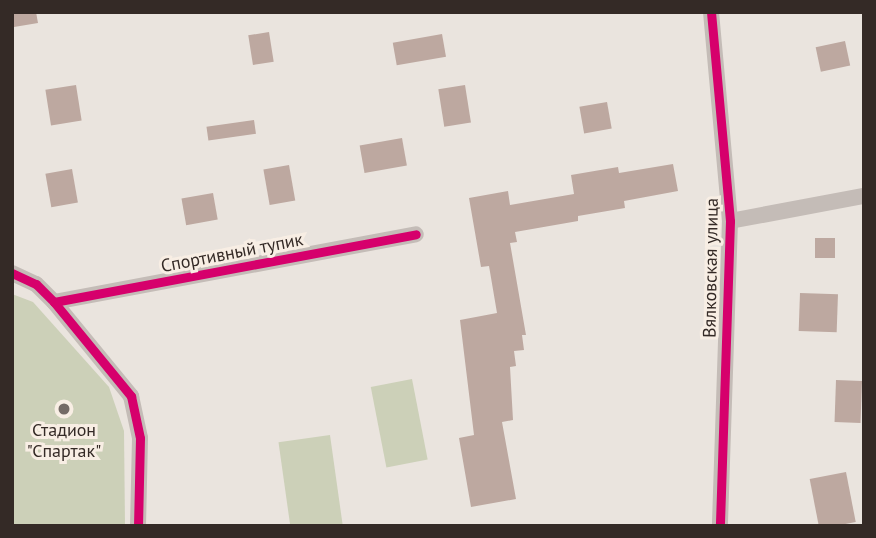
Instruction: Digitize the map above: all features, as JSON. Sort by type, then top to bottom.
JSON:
[{"type":"street","name":"Вялковская улица","points":[[711,12],[730,221],[720,526]]},
{"type":"street","points":[[730,221],[864,196]]},
{"type":"street","name":"Спортивный тупик","points":[[54,302],[416,234]]},
{"type":"street","points":[[12,273],[36,284],[54,302],[131,396],[140,438],[138,526]]},
{"type":"green space","name":"Стадион \"Спартак\"","points":[[12,294],[33,302],[109,387],[124,431],[125,526],[12,526]]},
{"type":"green space","points":[[412,379],[428,459],[386,468],[371,387]]},
{"type":"green space","points":[[330,435],[343,526],[290,526],[279,442]]},
{"type":"building","points":[[12,12],[36,12],[38,23],[14,27]]},
{"type":"building","points":[[269,32],[274,62],[253,65],[248,35]]},
{"type":"building","points":[[442,34],[446,57],[397,65],[393,43]]},
{"type":"building","points":[[845,41],[850,65],[821,72],[816,47]]},
{"type":"building","points":[[76,85],[82,121],[51,125],[45,90]]},
{"type":"building","points":[[465,85],[471,123],[444,127],[438,89]]},
{"type":"building","points":[[607,102],[612,129],[584,133],[579,107]]},
{"type":"building","points":[[254,120],[256,134],[208,141],[206,127]]},
{"type":"building","points":[[402,138],[407,166],[365,173],[360,145]]},
{"type":"building","points":[[673,164],[678,191],[624,201],[625,208],[578,216],[578,221],[515,232],[517,242],[510,243],[526,335],[522,335],[524,350],[514,351],[516,366],[510,367],[513,420],[502,422],[516,499],[471,507],[459,438],[474,435],[460,320],[497,313],[489,266],[481,267],[469,198],[508,191],[510,205],[574,194],[571,175],[618,167],[619,173]]},
{"type":"building","points":[[289,165],[295,200],[270,205],[263,170]]},
{"type":"building","points":[[72,169],[78,202],[51,207],[45,174]]},
{"type":"building","points":[[213,193],[218,220],[186,225],[181,199]]},
{"type":"building","points":[[815,238],[835,238],[835,258],[815,258]]},
{"type":"building","points":[[800,293],[838,294],[837,332],[799,331]]},
{"type":"building","points":[[836,380],[862,381],[861,423],[835,422]]},
{"type":"building","points":[[846,472],[856,522],[819,526],[810,479]]},
{"type":"cycle path","points":[[711,12],[730,221],[720,526]]},
{"type":"cycle path","points":[[54,302],[416,234]]},
{"type":"cycle path","points":[[12,273],[36,284],[54,302],[131,396],[140,438],[138,526]]},
{"type":"place","name":"Стадион \"Спартак\"","points":[[64,409]]}]
